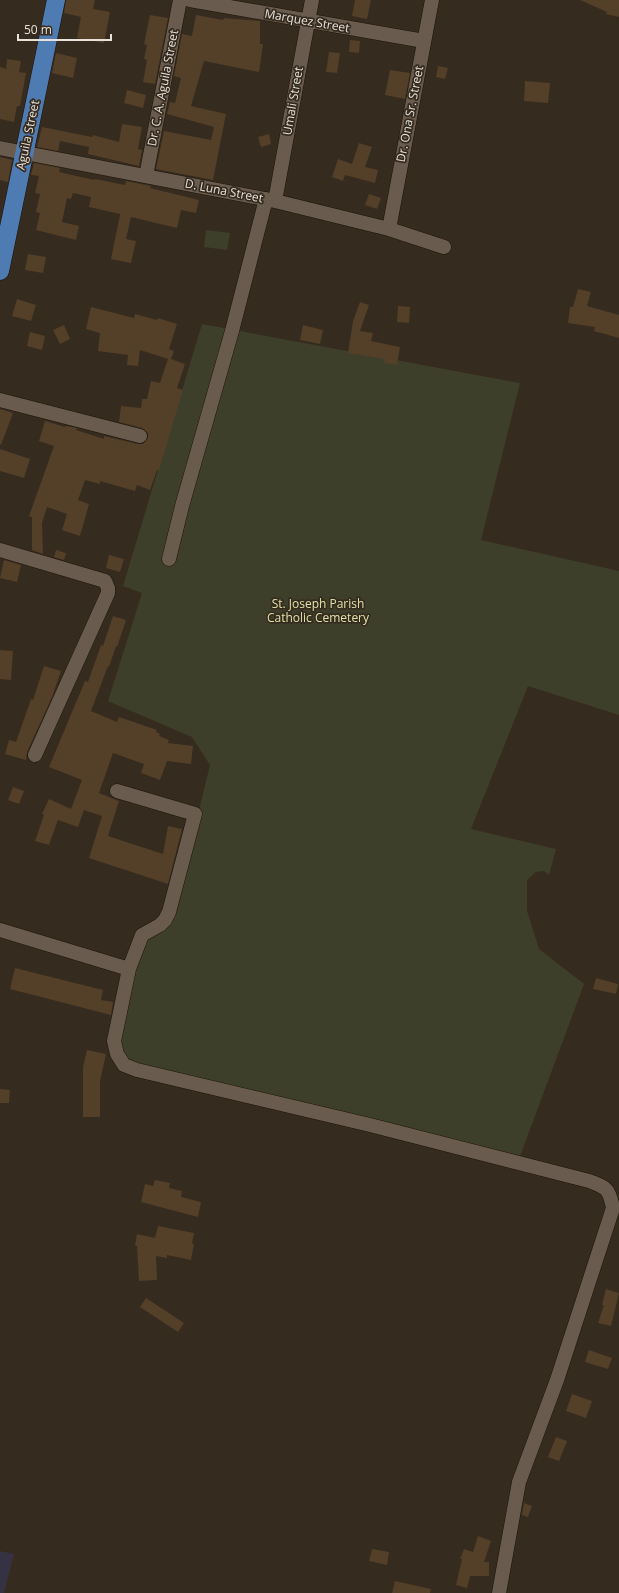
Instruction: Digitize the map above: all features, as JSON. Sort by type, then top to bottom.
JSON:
[{"type":"main road","name":"Aguila Street","points":[[0,270],[56,0]]},
{"type":"street","name":"Dr. C. A. Aguila Street","points":[[146,176],[180,0]]},
{"type":"street","name":"Marquez Street","points":[[190,0],[424,41]]},
{"type":"street","name":"Umali Street","points":[[169,559],[182,506],[270,200],[312,0]]},
{"type":"street","name":"Dr. Ona Sr. Street","points":[[389,229],[432,0]]},
{"type":"street","name":"D. Luna Street","points":[[0,148],[270,200],[389,229],[444,247]]},
{"type":"street","points":[[0,400],[140,436]]},
{"type":"street","points":[[0,550],[105,581],[108,588],[108,592],[35,755]]},
{"type":"street","points":[[117,791],[195,814],[169,912],[165,920],[160,925],[142,935],[129,969],[114,1041],[117,1054],[124,1065],[137,1070],[370,1125],[581,1180],[606,1187],[610,1194],[613,1208],[557,1380],[519,1482],[499,1593]]},
{"type":"street","points":[[0,930],[129,969]]},
{"type":"shaded area","points":[[0,1551],[14,1554],[4,1593],[0,1593]]},
{"type":"green space","points":[[206,230],[230,233],[227,250],[204,247]]},
{"type":"green space","name":"St. Joseph Parish Catholic Cemetery","points":[[202,324],[520,383],[481,540],[619,571],[619,715],[528,686],[471,829],[556,849],[549,875],[544,871],[536,872],[527,880],[527,911],[539,949],[584,984],[519,1159],[136,1064],[123,1054],[118,1042],[143,938],[174,913],[210,765],[192,737],[108,701],[142,593],[123,586]]},
{"type":"building","points":[[66,0],[95,0],[93,9],[110,12],[104,43],[77,38],[81,17],[64,13]]},
{"type":"building","points":[[355,0],[371,0],[367,19],[352,16]]},
{"type":"building","points":[[580,0],[619,0],[619,17],[606,14],[607,12]]},
{"type":"building","points":[[150,15],[168,18],[155,84],[143,82],[147,60],[144,59],[147,45],[144,44]]},
{"type":"building","points":[[196,15],[223,20],[224,18],[260,21],[260,44],[263,44],[259,72],[204,61],[191,106],[226,114],[213,180],[156,169],[164,131],[211,140],[214,127],[167,114],[170,102],[175,103],[181,78],[174,76],[182,34],[192,36]]},
{"type":"building","points":[[350,40],[360,41],[359,53],[349,52]]},
{"type":"building","points":[[329,52],[340,53],[337,73],[326,72]]},
{"type":"building","points":[[56,53],[77,58],[73,78],[52,73]]},
{"type":"building","points":[[7,59],[21,61],[19,72],[26,73],[20,106],[17,106],[14,122],[0,119],[0,67],[6,69]]},
{"type":"building","points":[[438,66],[448,68],[445,79],[436,77]]},
{"type":"building","points":[[390,70],[410,73],[405,99],[385,95]]},
{"type":"building","points":[[525,81],[550,83],[548,103],[524,101]]},
{"type":"building","points":[[127,90],[146,95],[143,108],[124,103]]},
{"type":"building","points":[[122,124],[142,127],[138,149],[142,150],[139,166],[88,154],[89,147],[60,141],[58,151],[37,147],[42,127],[92,137],[93,135],[119,142]]},
{"type":"building","points":[[269,134],[271,144],[261,147],[258,137]]},
{"type":"building","points":[[359,143],[372,147],[365,167],[378,170],[375,183],[345,175],[343,181],[332,177],[338,159],[352,164]]},
{"type":"building","points":[[0,157],[12,160],[8,182],[0,180]]},
{"type":"building","points":[[34,163],[60,168],[59,172],[94,180],[125,185],[126,181],[151,186],[150,188],[199,200],[196,213],[181,210],[177,228],[131,217],[126,239],[136,241],[131,263],[111,259],[120,214],[89,207],[91,197],[73,193],[71,199],[67,198],[62,222],[79,226],[76,240],[36,230],[40,213],[36,212],[40,194],[35,193],[39,176],[31,175]]},
{"type":"building","points":[[369,194],[381,198],[377,209],[365,205]]},
{"type":"building","points":[[28,254],[46,257],[43,273],[25,270]]},
{"type":"building","points":[[578,289],[591,292],[587,306],[619,315],[619,338],[594,331],[595,327],[568,323],[570,307],[573,307]]},
{"type":"building","points":[[17,299],[36,305],[31,321],[12,316]]},
{"type":"building","points":[[360,302],[369,305],[360,331],[373,333],[371,341],[400,347],[397,365],[384,363],[385,359],[348,353],[353,321]]},
{"type":"building","points":[[398,306],[410,307],[409,323],[397,322]]},
{"type":"building","points":[[91,307],[134,318],[135,314],[157,320],[158,318],[177,324],[169,349],[174,351],[171,359],[185,364],[177,388],[183,390],[159,470],[157,470],[150,490],[137,485],[135,491],[100,481],[100,484],[85,480],[78,500],[89,504],[80,536],[62,530],[67,514],[47,507],[42,523],[43,554],[32,550],[32,517],[29,516],[54,446],[39,441],[45,421],[65,427],[77,428],[76,430],[104,439],[104,436],[143,444],[148,438],[148,433],[142,428],[119,422],[121,406],[141,408],[142,399],[147,399],[151,381],[160,383],[168,359],[140,350],[138,366],[127,365],[128,355],[98,351],[100,333],[86,329]]},
{"type":"building","points":[[64,325],[70,339],[60,344],[53,330]]},
{"type":"building","points":[[303,325],[323,330],[320,344],[300,340]]},
{"type":"building","points":[[30,332],[45,336],[42,350],[27,346]]},
{"type":"building","points":[[0,409],[13,413],[1,445],[0,444]]},
{"type":"building","points":[[0,449],[30,459],[24,478],[0,471]]},
{"type":"building","points":[[56,550],[66,553],[64,560],[54,557]]},
{"type":"building","points":[[109,555],[124,559],[120,572],[106,568]]},
{"type":"building","points":[[4,560],[21,565],[17,582],[0,578]]},
{"type":"building","points":[[113,616],[126,620],[117,647],[116,646],[91,711],[117,722],[119,717],[157,730],[156,732],[160,734],[159,736],[169,740],[168,743],[193,746],[191,764],[167,761],[160,780],[141,773],[144,764],[113,753],[99,793],[119,801],[108,836],[163,854],[168,826],[182,829],[168,884],[89,858],[102,816],[84,810],[78,827],[58,820],[49,845],[35,841],[44,815],[42,814],[49,799],[71,809],[82,780],[49,767],[85,681],[88,682],[101,645],[103,646]]},
{"type":"building","points":[[0,650],[13,651],[11,680],[0,679]]},
{"type":"building","points":[[44,666],[61,671],[52,697],[27,752],[26,760],[5,754],[9,740],[16,742],[31,699],[33,700]]},
{"type":"building","points":[[13,787],[24,791],[19,804],[8,800]]},
{"type":"building","points":[[15,968],[103,990],[101,1000],[113,1002],[111,1015],[10,989]]},
{"type":"building","points":[[596,978],[618,984],[616,994],[593,989]]},
{"type":"building","points":[[87,1050],[106,1054],[100,1081],[100,1117],[83,1117],[83,1067]]},
{"type":"building","points":[[0,1089],[10,1090],[9,1103],[0,1103]]},
{"type":"building","points":[[155,1180],[170,1183],[169,1188],[182,1191],[181,1197],[201,1202],[198,1217],[141,1202],[145,1184],[153,1186]]},
{"type":"building","points":[[158,1226],[194,1233],[192,1244],[194,1244],[191,1260],[167,1255],[167,1258],[156,1256],[157,1280],[139,1281],[137,1246],[135,1246],[137,1234],[155,1238]]},
{"type":"building","points":[[606,1289],[619,1293],[611,1326],[598,1323],[604,1305],[602,1305]]},
{"type":"building","points":[[146,1298],[184,1323],[178,1332],[140,1307]]},
{"type":"building","points":[[589,1350],[612,1358],[608,1369],[585,1362]]},
{"type":"building","points":[[572,1394],[592,1401],[586,1418],[566,1411]]},
{"type":"building","points":[[556,1437],[567,1441],[559,1461],[548,1457]]},
{"type":"building","points":[[524,1503],[532,1506],[528,1517],[522,1515]]},
{"type":"building","points":[[478,1536],[491,1541],[484,1562],[489,1562],[489,1576],[470,1576],[467,1588],[456,1585],[462,1559],[460,1559],[464,1549],[473,1552]]},
{"type":"building","points":[[372,1549],[389,1552],[387,1565],[369,1561]]},
{"type":"building","points":[[395,1581],[431,1589],[430,1593],[392,1593]]}]
